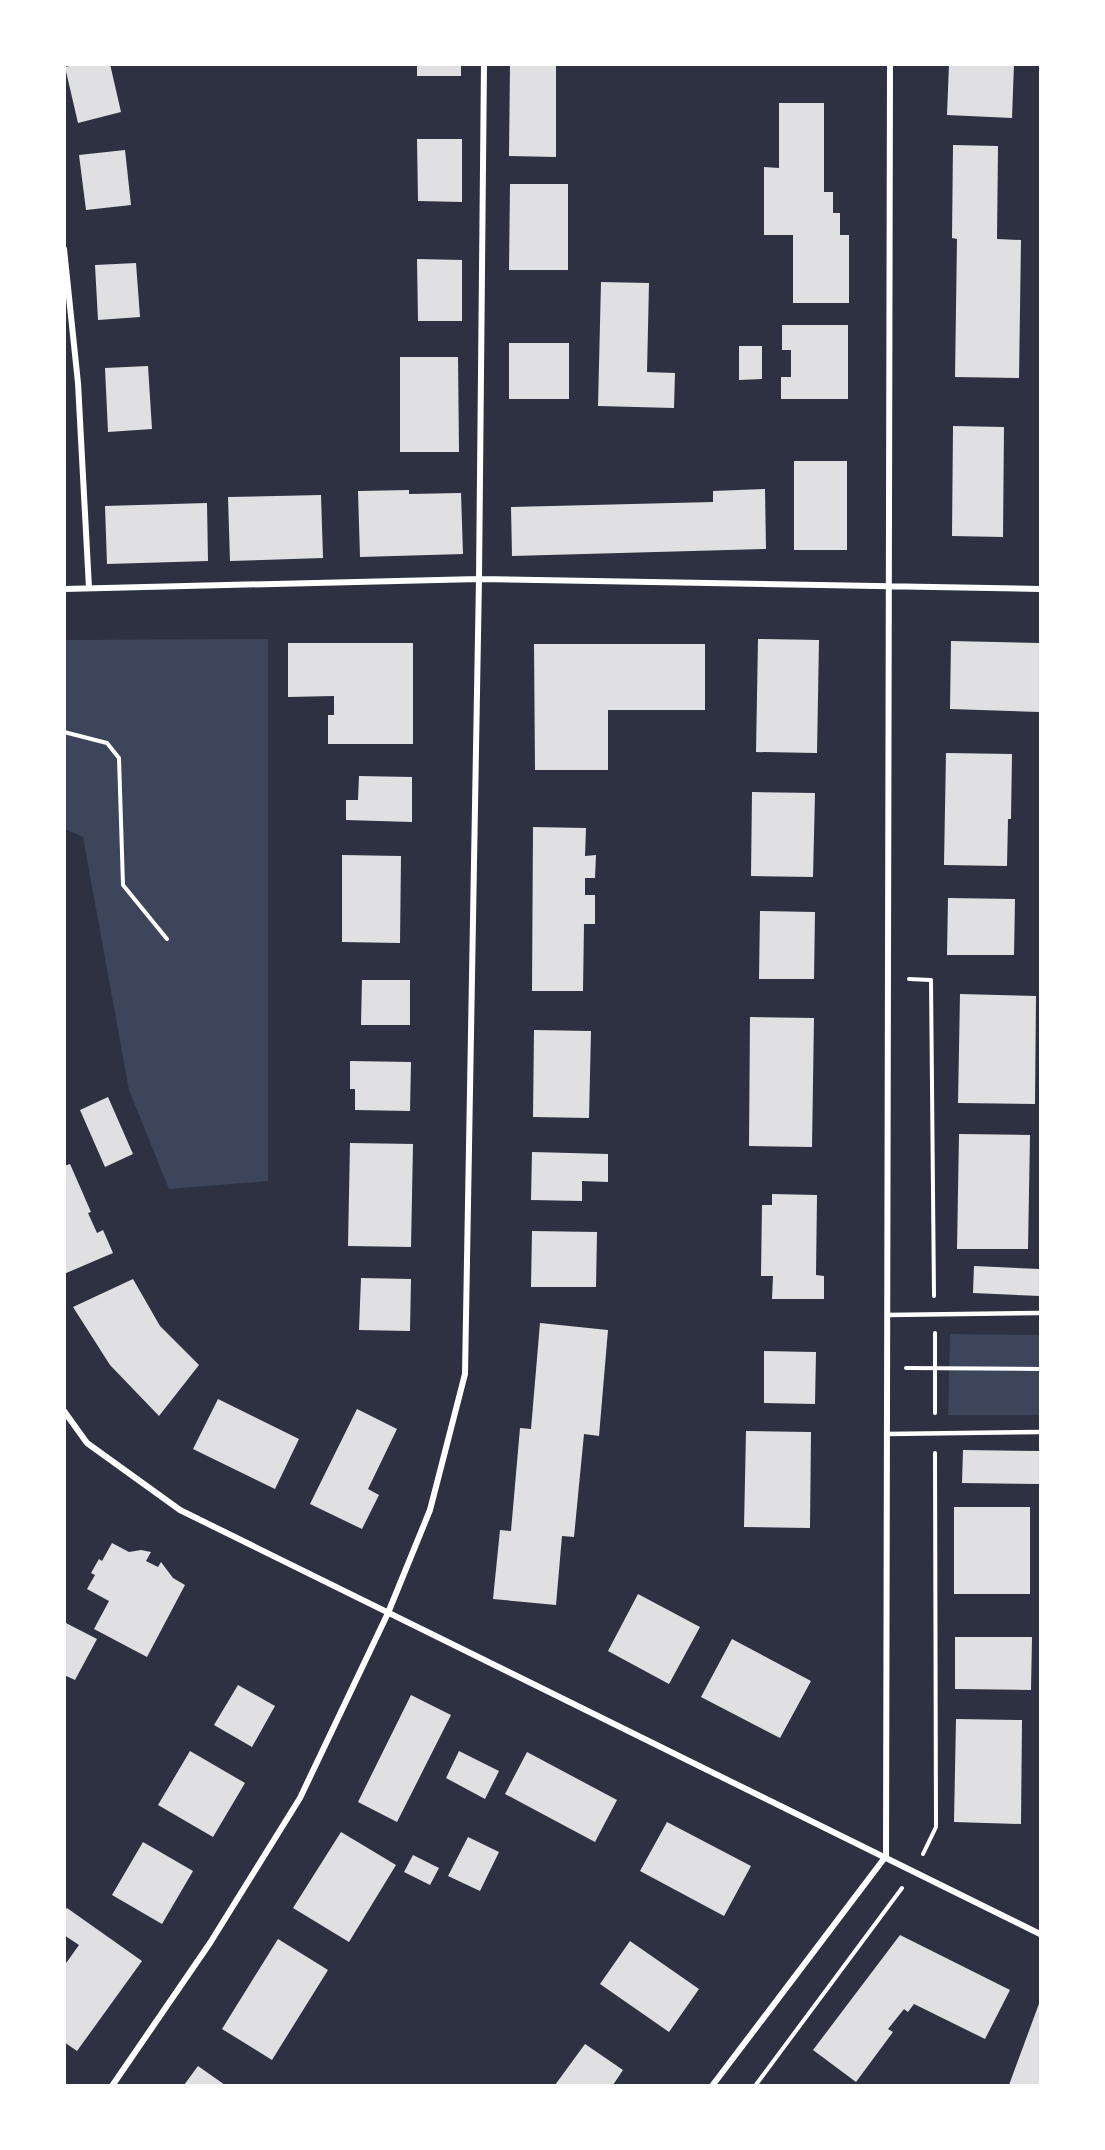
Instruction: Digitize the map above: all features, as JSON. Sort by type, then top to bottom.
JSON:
[{"type":"street","points":[[112,2085],[210,1943],[300,1798],[388,1613],[430,1510],[465,1374],[479,579],[484,64]]},
{"type":"street","points":[[712,2085],[886,1856],[890,64]]},
{"type":"street","points":[[64,249],[78,383],[89,588]]},
{"type":"street","points":[[64,589],[479,579],[1041,589]]},
{"type":"street","points":[[64,1411],[87,1443],[180,1510],[1041,1934]]},
{"type":"lane","points":[[887,1315],[1041,1313]]},
{"type":"lane","points":[[887,1434],[1041,1432]]},
{"type":"path","points":[[64,732],[108,743],[119,758],[123,885],[167,939]]},
{"type":"path","points":[[887,1368],[1041,1369]]},
{"type":"shaded area","points":[[268,639],[268,1181],[169,1189],[129,1090],[83,837],[65,829],[64,640]]},
{"type":"shaded area","points":[[950,1334],[1040,1335],[1040,1415],[948,1415]]},
{"type":"building","points":[[77,64],[110,64],[121,112],[78,123],[65,67]]},
{"type":"building","points":[[417,64],[461,64],[461,76],[417,76]]},
{"type":"building","points":[[510,64],[556,64],[556,157],[509,156]]},
{"type":"building","points":[[949,64],[1014,64],[1012,118],[947,115]]},
{"type":"building","points":[[779,103],[824,103],[824,192],[833,192],[833,213],[840,213],[840,235],[849,235],[849,303],[793,303],[793,235],[764,235],[764,167],[779,168]]},
{"type":"building","points":[[417,139],[462,139],[462,202],[418,201]]},
{"type":"building","points":[[953,145],[998,146],[997,239],[1021,240],[1019,378],[955,377],[957,239],[952,238]]},
{"type":"building","points":[[125,150],[131,205],[86,210],[79,155]]},
{"type":"building","points":[[510,184],[568,184],[568,270],[509,270]]},
{"type":"building","points":[[417,259],[462,260],[462,321],[418,321]]},
{"type":"building","points":[[136,263],[140,317],[98,320],[95,265]]},
{"type":"building","points":[[601,282],[649,283],[647,372],[675,373],[674,408],[598,406]]},
{"type":"building","points":[[782,325],[848,325],[848,399],[781,399],[781,377],[791,377],[791,350],[782,350]]},
{"type":"building","points":[[509,343],[569,343],[569,399],[509,399]]},
{"type":"building","points":[[739,346],[762,346],[762,379],[739,380]]},
{"type":"building","points":[[400,357],[458,357],[459,452],[400,452]]},
{"type":"building","points":[[148,366],[152,429],[108,432],[105,368]]},
{"type":"building","points":[[953,426],[1004,427],[1003,537],[952,536]]},
{"type":"building","points":[[794,461],[847,461],[847,550],[794,550]]},
{"type":"building","points":[[765,489],[766,549],[512,556],[511,507],[713,502],[713,491]]},
{"type":"building","points":[[409,490],[409,494],[461,493],[463,554],[360,557],[358,491]]},
{"type":"building","points":[[321,495],[323,558],[230,561],[228,497]]},
{"type":"building","points":[[207,503],[208,561],[107,564],[105,506]]},
{"type":"building","points":[[758,639],[819,640],[817,753],[756,752]]},
{"type":"building","points":[[951,641],[1040,643],[1040,712],[950,709]]},
{"type":"building","points":[[288,643],[413,643],[413,744],[328,744],[328,715],[334,715],[334,696],[288,697]]},
{"type":"building","points":[[534,644],[705,644],[705,710],[608,710],[608,770],[535,770]]},
{"type":"building","points":[[946,753],[1012,754],[1011,819],[1008,819],[1007,866],[944,865]]},
{"type":"building","points":[[359,776],[412,777],[412,822],[346,820],[346,800],[358,800]]},
{"type":"building","points":[[752,792],[815,793],[813,877],[751,876]]},
{"type":"building","points":[[533,827],[586,828],[585,856],[596,855],[595,878],[585,878],[585,895],[595,895],[595,924],[584,924],[583,991],[532,991]]},
{"type":"building","points":[[342,855],[401,856],[400,943],[342,942]]},
{"type":"building","points":[[948,898],[1015,899],[1014,955],[947,955]]},
{"type":"building","points":[[760,911],[815,912],[814,979],[759,979]]},
{"type":"building","points":[[362,980],[410,980],[410,1025],[361,1025]]},
{"type":"building","points":[[960,994],[1036,996],[1035,1104],[958,1103]]},
{"type":"building","points":[[750,1017],[814,1018],[812,1147],[749,1146]]},
{"type":"building","points":[[534,1030],[591,1031],[589,1118],[533,1117]]},
{"type":"building","points":[[350,1061],[411,1062],[410,1111],[355,1110],[355,1089],[350,1089]]},
{"type":"building","points":[[108,1097],[133,1154],[105,1167],[80,1110]]},
{"type":"building","points":[[959,1134],[1030,1135],[1028,1249],[957,1249]]},
{"type":"building","points":[[350,1143],[413,1144],[411,1247],[348,1246]]},
{"type":"building","points":[[532,1152],[608,1154],[608,1182],[582,1181],[582,1201],[531,1200]]},
{"type":"building","points":[[70,1164],[91,1212],[88,1213],[97,1233],[103,1230],[113,1253],[64,1274],[64,1166]]},
{"type":"building","points":[[772,1194],[817,1195],[816,1275],[824,1276],[824,1299],[772,1299],[773,1276],[761,1276],[762,1205],[772,1205]]},
{"type":"building","points":[[532,1231],[597,1232],[596,1287],[531,1287]]},
{"type":"building","points":[[974,1266],[1040,1269],[1040,1296],[973,1293]]},
{"type":"building","points":[[361,1278],[411,1279],[410,1331],[359,1330]]},
{"type":"building","points":[[133,1279],[160,1326],[199,1365],[159,1416],[110,1365],[73,1307]]},
{"type":"building","points":[[540,1323],[608,1330],[599,1436],[584,1434],[574,1537],[562,1536],[556,1605],[493,1599],[500,1530],[511,1531],[520,1428],[531,1429]]},
{"type":"building","points":[[764,1351],[816,1352],[815,1404],[764,1403]]},
{"type":"building","points":[[218,1399],[299,1439],[275,1489],[193,1449]]},
{"type":"building","points":[[357,1409],[397,1429],[368,1489],[379,1495],[362,1529],[310,1504]]},
{"type":"building","points":[[746,1431],[811,1432],[810,1528],[744,1527]]},
{"type":"building","points":[[963,1450],[1040,1451],[1040,1484],[962,1483]]},
{"type":"building","points":[[954,1507],[1030,1507],[1030,1594],[954,1594]]},
{"type":"building","points":[[112,1543],[129,1552],[141,1550],[151,1552],[146,1561],[158,1567],[161,1562],[173,1578],[185,1585],[147,1657],[94,1629],[109,1601],[87,1589],[95,1575],[91,1573],[99,1559],[102,1561]]},
{"type":"building","points":[[638,1594],[700,1627],[669,1684],[608,1651]]},
{"type":"building","points":[[64,1622],[97,1639],[75,1680],[64,1675]]},
{"type":"building","points":[[955,1637],[1032,1637],[1031,1690],[955,1689]]},
{"type":"building","points":[[732,1639],[811,1681],[780,1738],[701,1697]]},
{"type":"building","points":[[238,1685],[275,1706],[252,1747],[214,1725]]},
{"type":"building","points":[[411,1695],[451,1715],[397,1822],[358,1802]]},
{"type":"building","points":[[956,1719],[1022,1720],[1021,1824],[954,1822]]},
{"type":"building","points":[[190,1751],[245,1783],[213,1837],[158,1805]]},
{"type":"building","points":[[459,1751],[499,1771],[485,1799],[446,1778]]},
{"type":"building","points":[[527,1752],[617,1800],[595,1842],[505,1794]]},
{"type":"building","points":[[667,1822],[751,1866],[724,1916],[640,1871]]},
{"type":"building","points":[[341,1832],[396,1865],[349,1942],[293,1908]]},
{"type":"building","points":[[468,1837],[499,1852],[480,1891],[448,1876]]},
{"type":"building","points":[[143,1842],[193,1871],[162,1924],[112,1895]]},
{"type":"building","points":[[413,1855],[439,1868],[430,1885],[404,1872]]},
{"type":"building","points":[[67,1908],[142,1961],[77,2051],[64,2042],[64,1966],[79,1945],[64,1935],[64,1911]]},
{"type":"building","points":[[900,1935],[1010,1990],[985,2039],[914,2004],[908,2012],[904,2009],[888,2029],[893,2032],[856,2082],[813,2050]]},
{"type":"building","points":[[278,1939],[328,1970],[272,2060],[222,2029]]},
{"type":"building","points":[[630,1941],[699,1989],[669,2032],[600,1984]]},
{"type":"building","points":[[1040,2001],[1040,2085],[1009,2085]]},
{"type":"building","points":[[585,2044],[623,2070],[613,2085],[555,2085]]},
{"type":"building","points":[[198,2066],[225,2085],[184,2085]]}]
